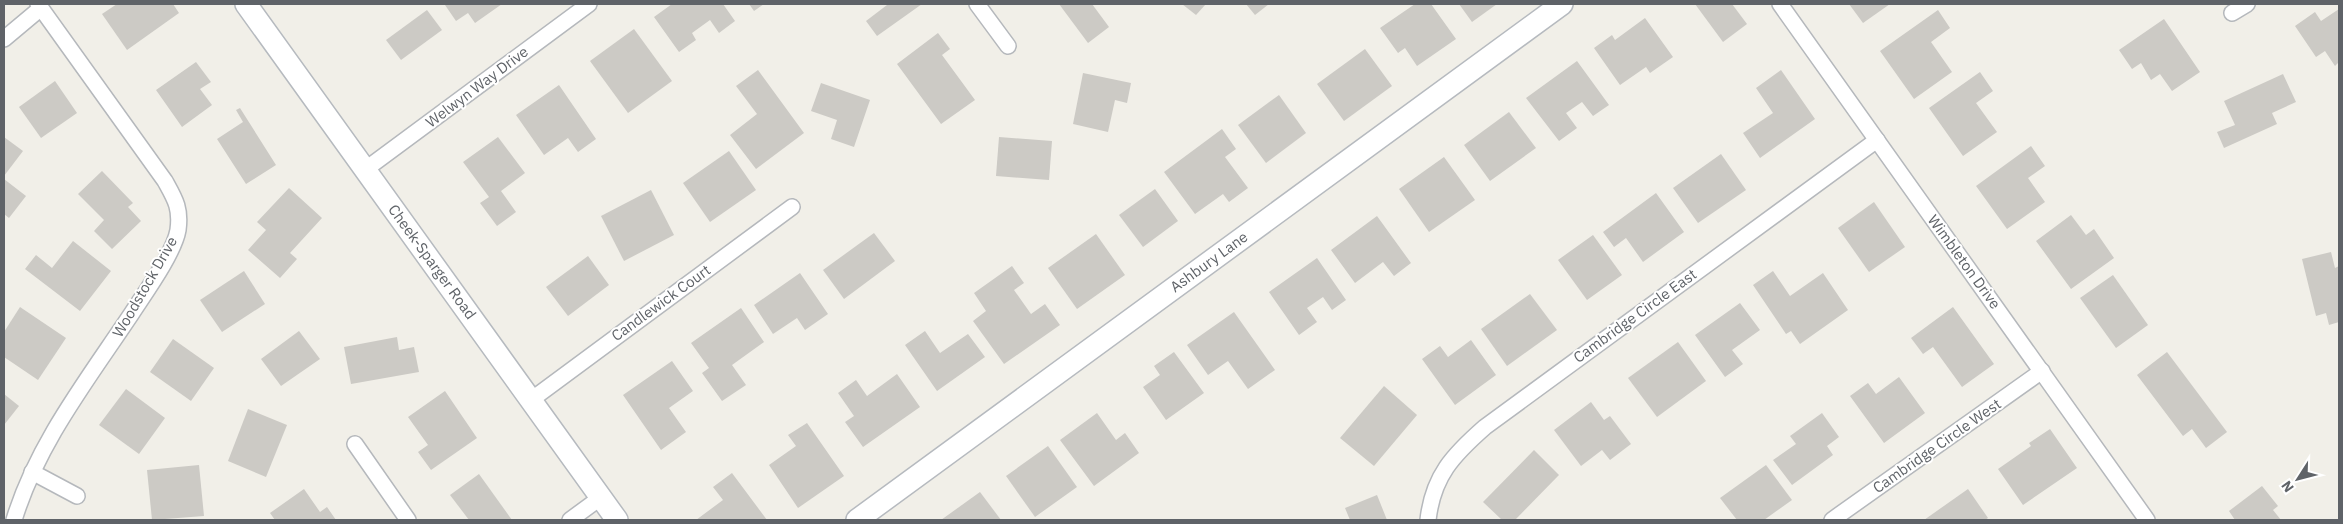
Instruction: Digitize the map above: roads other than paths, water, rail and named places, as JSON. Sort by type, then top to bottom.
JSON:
[{"type":"street","name":"Cheek-Sparger Road","points":[[246,4],[617,520]]},
{"type":"street","name":"Welwyn Way Drive","points":[[366,169],[589,4]]},
{"type":"street","points":[[978,4],[1008,46]]},
{"type":"street","name":"Ashbury Lane","points":[[857,520],[1562,4]]},
{"type":"street","name":"Wimbleton Drive","points":[[1780,4],[2146,520]]},
{"type":"street","points":[[2232,13],[2247,4]]},
{"type":"street","points":[[4,39],[39,6]]},
{"type":"street","name":"Woodstock Drive","points":[[14,520],[32,472],[51,436],[149,286],[178,232],[179,205],[165,181],[39,6]]},
{"type":"street","name":"Cambridge Circle East","points":[[1428,520],[1430,500],[1438,478],[1457,451],[1485,427],[1877,140]]},
{"type":"street","name":"Candlewick Court","points":[[530,400],[792,207]]},
{"type":"street","name":"Cambridge Circle West","points":[[1832,520],[2042,372]]},
{"type":"street","points":[[355,444],[408,520]]},
{"type":"street","points":[[32,472],[77,496]]},
{"type":"street","points":[[570,520],[600,498]]}]
